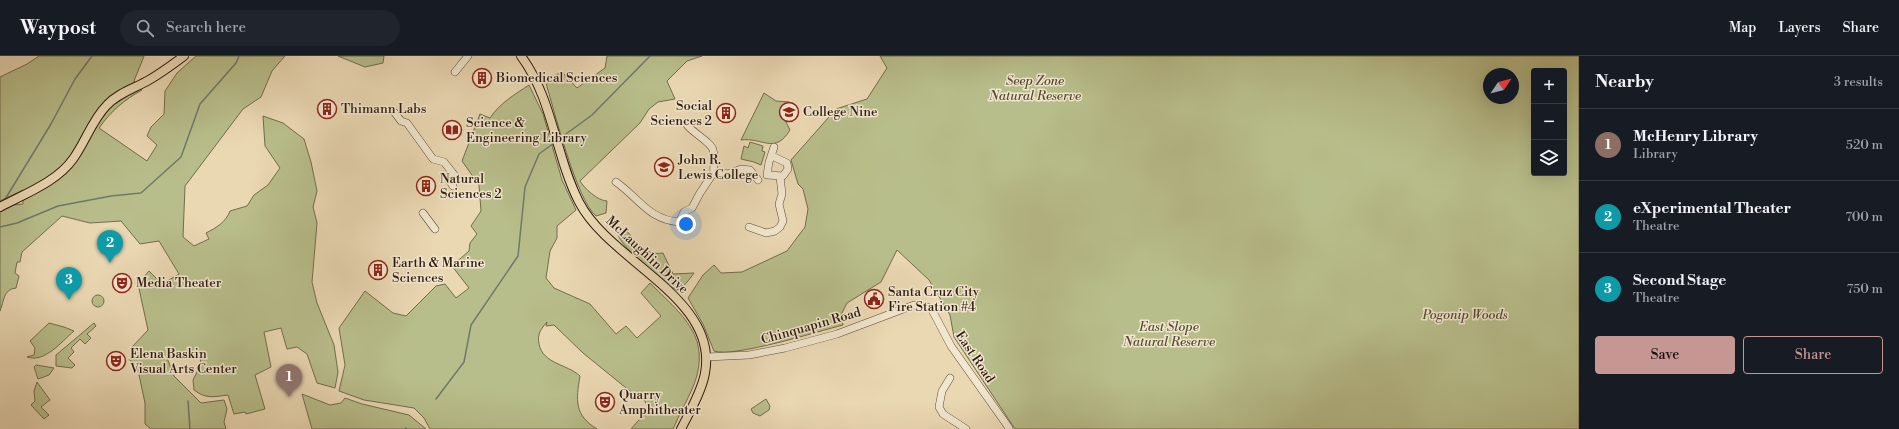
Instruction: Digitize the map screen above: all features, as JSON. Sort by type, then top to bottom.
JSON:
[{"type":"main road","points":[[0,207],[52,178],[66,166],[79,151],[96,119],[108,103],[120,94],[159,74],[184,56]]},
{"type":"main road","name":"McLaughlin Drive","points":[[521,56],[535,78],[546,106],[566,168],[580,202],[603,233],[682,304],[693,316],[701,332],[707,357],[705,374],[681,429]]},
{"type":"street","points":[[456,72],[468,56]]},
{"type":"street","points":[[395,113],[401,121],[406,123],[433,159],[444,162],[454,176],[449,180],[453,186]]},
{"type":"street","points":[[616,182],[645,208],[660,218],[679,222],[684,212],[692,208],[714,172],[713,150],[709,144],[687,126]]},
{"type":"street","points":[[772,156],[785,161],[788,166],[786,174],[780,177],[767,175],[768,162],[772,156],[774,146]]},
{"type":"street","points":[[714,172],[728,174],[741,169],[750,170],[758,180]]},
{"type":"street","points":[[749,227],[766,233],[775,231],[780,227],[782,221],[779,204],[782,190],[780,177]]},
{"type":"street","points":[[423,212],[435,229]]},
{"type":"street","name":"Chinquapin Road","points":[[707,357],[768,352],[837,334],[918,305]]},
{"type":"street","name":"East Road","points":[[918,305],[931,308],[951,346],[1009,428]]},
{"type":"street","points":[[950,378],[944,385],[939,399],[939,407],[943,414],[966,429]]},
{"type":"green space","points":[[39,56],[144,56],[134,81],[142,90],[118,106],[99,128],[147,161],[157,145],[147,136],[151,127],[164,114],[165,91],[177,73],[196,56],[285,56],[272,71],[261,97],[243,109],[185,186],[183,237],[194,246],[209,239],[206,233],[217,227],[230,211],[247,206],[254,195],[268,185],[280,168],[265,146],[263,116],[283,123],[304,139],[311,162],[317,191],[313,207],[317,223],[312,282],[317,303],[334,345],[338,372],[335,388],[317,383],[307,354],[297,347],[287,349],[281,328],[264,332],[271,367],[255,375],[265,409],[246,414],[245,412],[234,414],[228,395],[210,397],[202,395],[194,390],[193,380],[200,368],[201,353],[167,358],[174,376],[201,403],[224,400],[227,409],[224,422],[226,429],[151,429],[145,424],[145,403],[138,370],[129,359],[135,352],[132,347],[148,330],[138,284],[149,271],[162,284],[179,274],[159,241],[140,244],[121,221],[90,223],[62,216],[22,252],[20,262],[17,262],[15,273],[19,276],[16,288],[6,293],[0,311],[0,212],[14,205],[23,204],[23,190],[0,201],[0,77],[27,64]]},
{"type":"green space","points":[[338,56],[384,56],[383,63],[365,67]]},
{"type":"green space","points":[[607,56],[702,56],[687,61],[667,81],[675,99],[658,102],[649,109],[640,123],[580,181],[592,194],[607,201],[606,213],[596,216],[588,206],[573,173],[545,80],[562,72],[577,88],[605,68]]},
{"type":"green space","points":[[880,56],[1579,56],[1579,429],[1015,429],[954,337],[950,315],[929,280],[897,250],[881,282],[847,303],[841,315],[843,325],[797,338],[739,351],[714,351],[703,324],[688,298],[703,275],[714,265],[721,273],[742,272],[787,251],[805,227],[808,209],[803,189],[798,184],[791,160],[836,109],[867,99],[887,68]]},
{"type":"green space","points":[[529,85],[543,114],[562,180],[576,210],[557,226],[557,238],[550,251],[546,278],[554,288],[590,304],[616,334],[626,326],[637,338],[661,316],[641,293],[650,283],[683,317],[691,328],[697,341],[699,354],[698,369],[693,387],[673,429],[631,429],[648,408],[645,401],[636,396],[583,353],[554,325],[546,326],[547,322],[539,334],[541,351],[550,360],[580,376],[578,406],[584,418],[597,429],[430,429],[424,418],[414,408],[364,400],[339,391],[345,365],[339,328],[365,291],[393,313],[406,316],[436,286],[445,284],[456,298],[469,288],[452,266],[469,251],[470,243],[477,234],[471,226],[481,211],[479,185],[462,161],[480,114],[490,118],[503,104]]},
{"type":"green space","points":[[764,93],[776,101],[789,102],[791,112],[785,120],[790,130],[779,142],[768,143],[741,140]]},
{"type":"green space","points":[[750,142],[763,146],[762,151],[765,152],[761,165],[741,159],[744,146],[748,148]]},
{"type":"green space","points":[[625,229],[641,247],[651,252],[663,253],[673,274],[694,273],[680,289],[677,290],[671,287],[640,261],[620,239],[618,234],[622,234]]},
{"type":"green space","points":[[96,295],[100,295],[104,301],[100,307],[96,307],[92,303],[92,299]]},
{"type":"green space","points":[[49,323],[74,331],[58,346],[46,354],[34,358],[27,357],[34,355],[35,348],[30,341]]},
{"type":"green space","points":[[94,323],[96,326],[87,334],[91,338],[85,344],[80,339],[71,348],[74,352],[68,358],[75,365],[72,368],[56,366],[56,355]]},
{"type":"green space","points":[[36,365],[54,368],[49,375],[38,379],[34,367]]},
{"type":"green space","points":[[37,382],[50,400],[41,407],[49,415],[44,419],[31,405],[35,401],[34,391]]},
{"type":"green space","points":[[302,394],[330,405],[341,403],[345,398],[362,404],[409,415],[426,429],[312,429]]},
{"type":"green space","points":[[766,399],[770,406],[769,410],[760,416],[753,413],[751,409]]},
{"type":"waterway","points":[[4,201],[51,124],[75,79],[92,56]]},
{"type":"waterway","points":[[0,227],[17,223],[58,206],[111,196],[141,193],[181,157],[200,104],[236,63],[239,56]]},
{"type":"waterway","points":[[559,139],[592,115],[650,56]]},
{"type":"waterway","points":[[436,399],[464,362],[471,325],[518,256],[525,187],[539,154],[554,143]]},
{"type":"waterway","points":[[188,401],[190,429]]},
{"type":"place","name":"Biomedical Sciences","points":[[482,78]]},
{"type":"place","name":"Thimann Labs","points":[[327,109]]},
{"type":"place","name":"College Nine","points":[[789,112]]},
{"type":"place","name":"Social Sciences 2","points":[[726,113]]},
{"type":"place","name":"Science & Engineering Library","points":[[452,130]]},
{"type":"place","name":"John R. Lewis College","points":[[664,167]]},
{"type":"place","name":"Natural Sciences 2","points":[[426,186]]},
{"type":"place","name":"eXperimental Theater","points":[[110,263]]},
{"type":"place","name":"Earth & Marine Sciences","points":[[378,270]]},
{"type":"place","name":"Media Theater","points":[[122,283]]},
{"type":"place","name":"Santa Cruz City Fire Station #4","points":[[874,299]]},
{"type":"place","name":"Second Stage","points":[[69,300]]},
{"type":"place","name":"Elena Baskin Visual Arts Center","points":[[116,361]]},
{"type":"place","name":"McHenry Library","points":[[289,397]]},
{"type":"place","name":"Quarry Amphitheater","points":[[605,402]]},
{"type":"park label","name":"Seep Zone Natural Reserve","points":[[1035,88]]},
{"type":"park label","name":"Pogonip Woods","points":[[1465,315]]},
{"type":"park label","name":"East Slope Natural Reserve","points":[[1169,334]]}]
